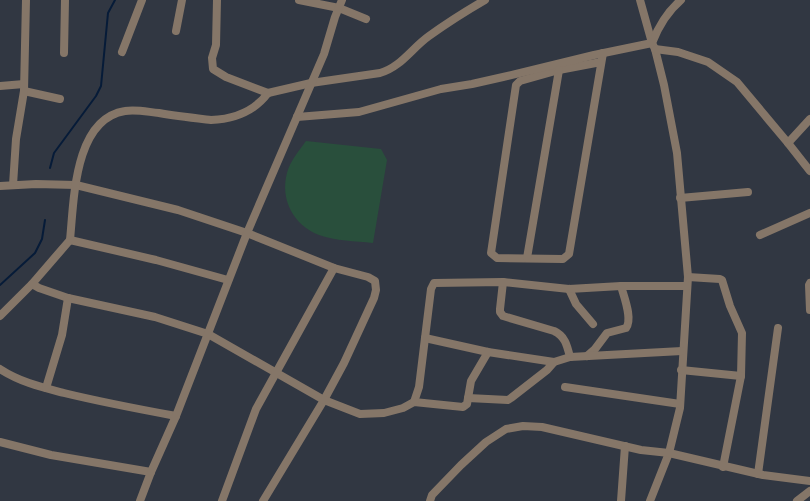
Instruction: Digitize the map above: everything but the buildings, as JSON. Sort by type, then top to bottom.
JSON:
[{"type":"street","points":[[13,185],[16,139],[24,88],[26,0]]},
{"type":"street","points":[[64,53],[65,0]]},
{"type":"street","points":[[122,52],[142,0]]},
{"type":"street","points":[[176,31],[182,0]]},
{"type":"street","points":[[217,0],[216,45],[212,58],[213,69],[226,77],[268,93],[311,83],[380,73],[388,70],[397,65],[430,35],[485,0]]},
{"type":"street","points":[[299,0],[341,4],[366,19]]},
{"type":"street","points":[[640,0],[664,85],[677,153],[688,277],[682,351],[680,404],[669,453],[650,501]]},
{"type":"street","points":[[653,46],[658,28],[674,6],[681,0]]},
{"type":"street","points":[[140,501],[176,416],[247,233],[324,54],[341,4]]},
{"type":"street","points":[[297,117],[359,112],[441,89],[503,77],[603,53],[653,46],[678,52],[708,62],[738,82],[810,171]]},
{"type":"street","points":[[601,62],[559,70],[520,81],[516,85],[491,253],[497,258],[563,259],[569,254],[603,53]]},
{"type":"street","points":[[527,258],[559,70]]},
{"type":"street","points":[[0,86],[24,88],[60,99]]},
{"type":"street","points":[[0,316],[32,284],[70,240],[79,168],[89,139],[101,124],[113,114],[127,111],[141,111],[211,120],[223,119],[235,117],[250,110],[261,102],[268,93]]},
{"type":"street","points":[[788,143],[810,119]]},
{"type":"street","points":[[0,186],[76,185],[178,210],[247,233],[334,268],[368,277],[375,281],[376,290],[374,298],[344,363],[324,400],[263,501]]},
{"type":"street","points":[[680,198],[748,192]]},
{"type":"street","points":[[760,235],[810,213]]},
{"type":"street","points":[[70,240],[156,260],[228,280]]},
{"type":"street","points":[[222,501],[256,409],[334,268]]},
{"type":"street","points":[[688,277],[720,279],[724,283],[730,306],[742,333],[741,376],[723,467]]},
{"type":"street","points":[[414,402],[419,387],[431,289],[434,283],[503,282],[568,289],[621,286],[687,286]]},
{"type":"street","points":[[503,282],[500,312],[504,316],[561,334],[567,344],[570,357]]},
{"type":"street","points":[[810,283],[810,310]]},
{"type":"street","points":[[32,284],[68,298],[155,317],[208,334],[324,400],[360,414],[384,413],[403,408],[414,402],[463,407],[467,404],[471,381],[488,352]]},
{"type":"street","points":[[587,356],[595,349],[607,333],[626,328],[629,325],[629,318],[621,286]]},
{"type":"street","points":[[568,289],[576,304],[593,324]]},
{"type":"street","points":[[46,388],[61,339],[68,298]]},
{"type":"street","points":[[758,474],[778,328]]},
{"type":"street","points":[[425,338],[488,352],[554,362],[570,357],[682,351]]},
{"type":"street","points":[[468,398],[508,400],[547,370],[554,362]]},
{"type":"street","points":[[0,369],[26,383],[105,403],[176,416]]},
{"type":"street","points":[[681,370],[741,376]]},
{"type":"street","points":[[565,387],[680,404]]},
{"type":"street","points":[[430,501],[432,495],[486,442],[506,429],[523,426],[542,427],[641,450],[669,453],[723,467],[758,474],[810,481]]},
{"type":"street","points":[[0,442],[51,455],[151,472]]},
{"type":"street","points":[[621,501],[625,446]]},
{"type":"street","points":[[798,501],[810,491]]},
{"type":"green space","points":[[306,141],[381,149],[387,160],[373,243],[339,240],[325,237],[310,231],[296,218],[287,201],[285,183],[290,164]]},
{"type":"waterway","points":[[50,168],[54,153],[96,96],[101,86],[108,13],[115,0]]},
{"type":"waterway","points":[[0,285],[35,253],[42,239],[45,220]]}]
